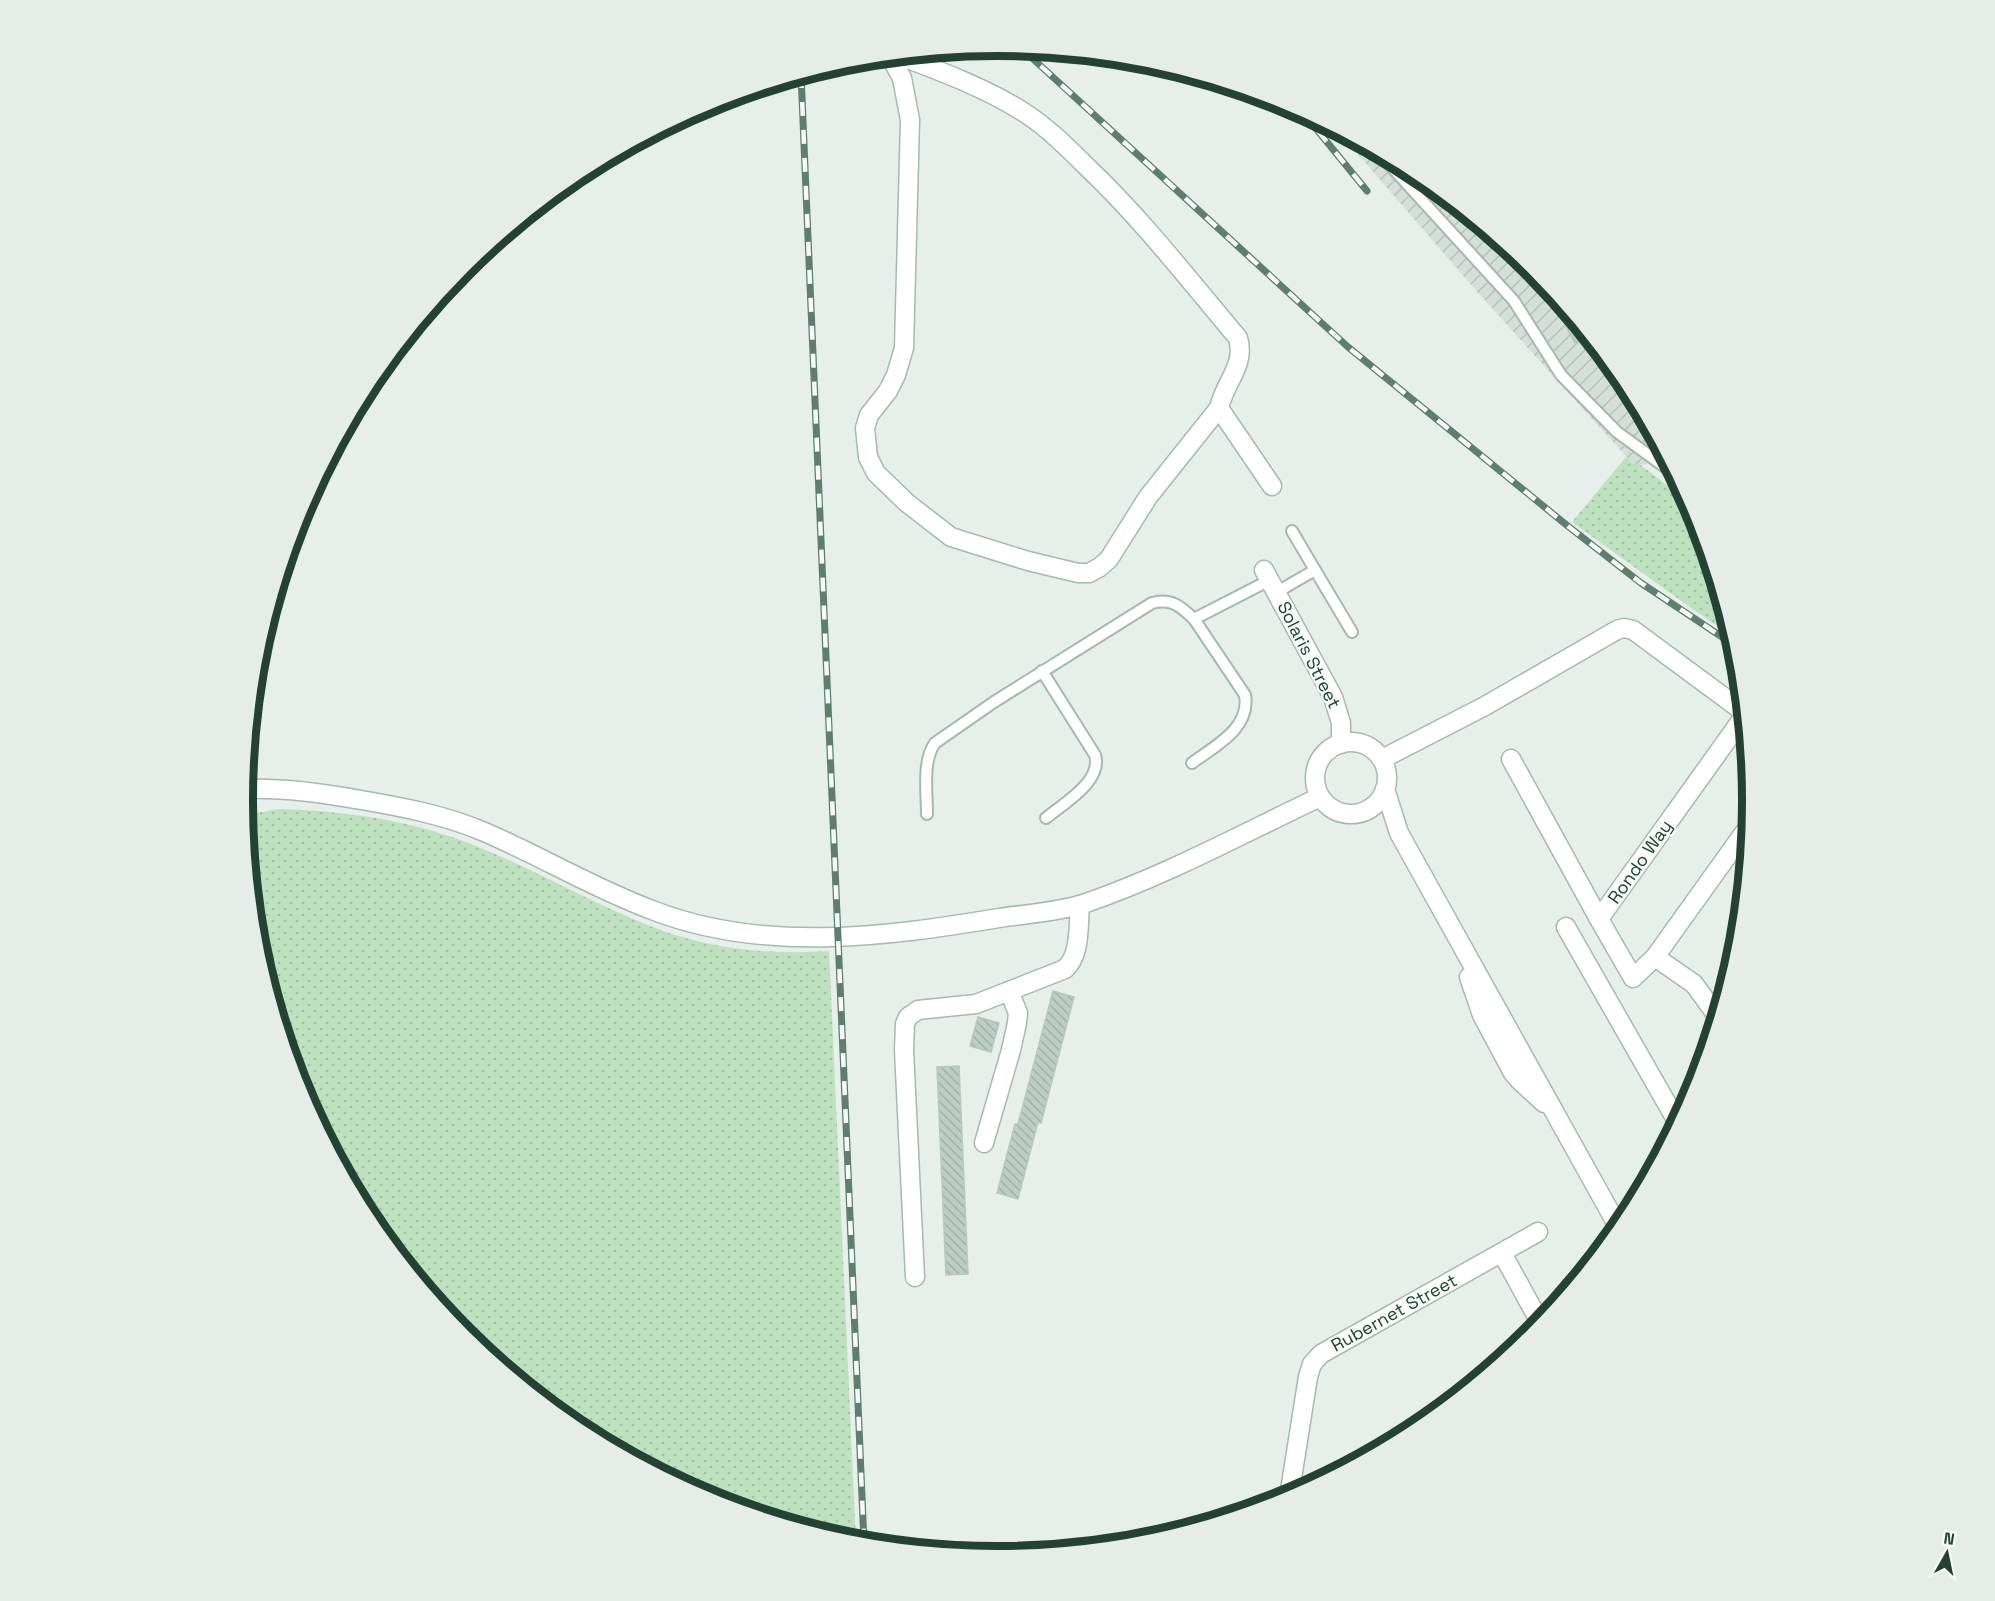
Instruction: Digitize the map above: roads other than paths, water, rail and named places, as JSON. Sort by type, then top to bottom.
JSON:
[{"type":"street","points":[[894,63],[902,78],[910,120],[904,341],[896,375],[888,391],[870,415],[865,428],[868,457],[876,473],[907,502],[951,537],[1028,561],[1078,573],[1089,573],[1100,567],[1116,550],[1148,497],[1219,408],[1225,390],[1240,363],[1241,350],[1238,338],[1106,185],[1067,147],[1025,114],[985,91],[911,61]]},
{"type":"street","points":[[1219,408],[1272,486]]},
{"type":"street","name":"Solaris Street","points":[[1270,581],[1333,697],[1341,723],[1341,744]]},
{"type":"street","name":"Rondo Way","points":[[1382,759],[1485,706],[1624,628],[1633,630],[1736,707]]},
{"type":"street","name":"Rondo Way","points":[[1511,759],[1599,919],[1738,722]]},
{"type":"street","points":[[1350,742],[1368,746],[1382,759],[1388,777],[1385,789],[1378,803],[1365,811],[1352,814],[1343,813],[1334,810],[1320,797],[1315,779],[1319,761],[1325,753],[1341,744],[1350,742]]},
{"type":"street","points":[[252,789],[295,790],[344,797],[437,816],[478,829],[651,910],[690,923],[745,934],[783,937],[909,932],[1080,905],[1153,876],[1320,797]]},
{"type":"street","points":[[1385,789],[1399,833],[1614,1219]]},
{"type":"street","points":[[1365,811],[1399,833]]},
{"type":"street","points":[[1605,996],[1634,978],[1655,957],[1741,837]]},
{"type":"street","points":[[915,1276],[904,1050],[905,1024],[909,1017],[918,1010],[975,1004],[1065,969],[1072,963],[1075,953],[1080,905]]},
{"type":"street","points":[[1599,919],[1634,978]]},
{"type":"street","points":[[1566,927],[1673,1114]]},
{"type":"street","points":[[1655,957],[1694,984],[1712,1009]]},
{"type":"street","points":[[984,1143],[1017,1023],[1018,1012],[1010,991]]},
{"type":"street","name":"Rubernet Street","points":[[1291,1485],[1308,1377],[1312,1364],[1321,1354],[1538,1232]]},
{"type":"street","points":[[1502,1253],[1536,1315]]},
{"type":"lane","points":[[1395,171],[1514,301],[1561,375],[1617,432],[1663,466]]},
{"type":"lane","points":[[1292,531],[1353,632]]},
{"type":"lane","points":[[1194,619],[1270,581],[1315,570]]},
{"type":"lane","points":[[927,814],[928,757],[935,743],[1042,671],[1152,603],[1164,600],[1183,609],[1194,619],[1245,695],[1243,718],[1231,735],[1192,763]]},
{"type":"lane","points":[[1042,671],[1096,761],[1097,767],[1092,780],[1046,818]]},
{"type":"railway","points":[[1031,57],[1348,347],[1641,583],[1724,638]]},
{"type":"railway","points":[[801,82],[864,1533]]},
{"type":"railway","points":[[1314,126],[1367,191]]}]
